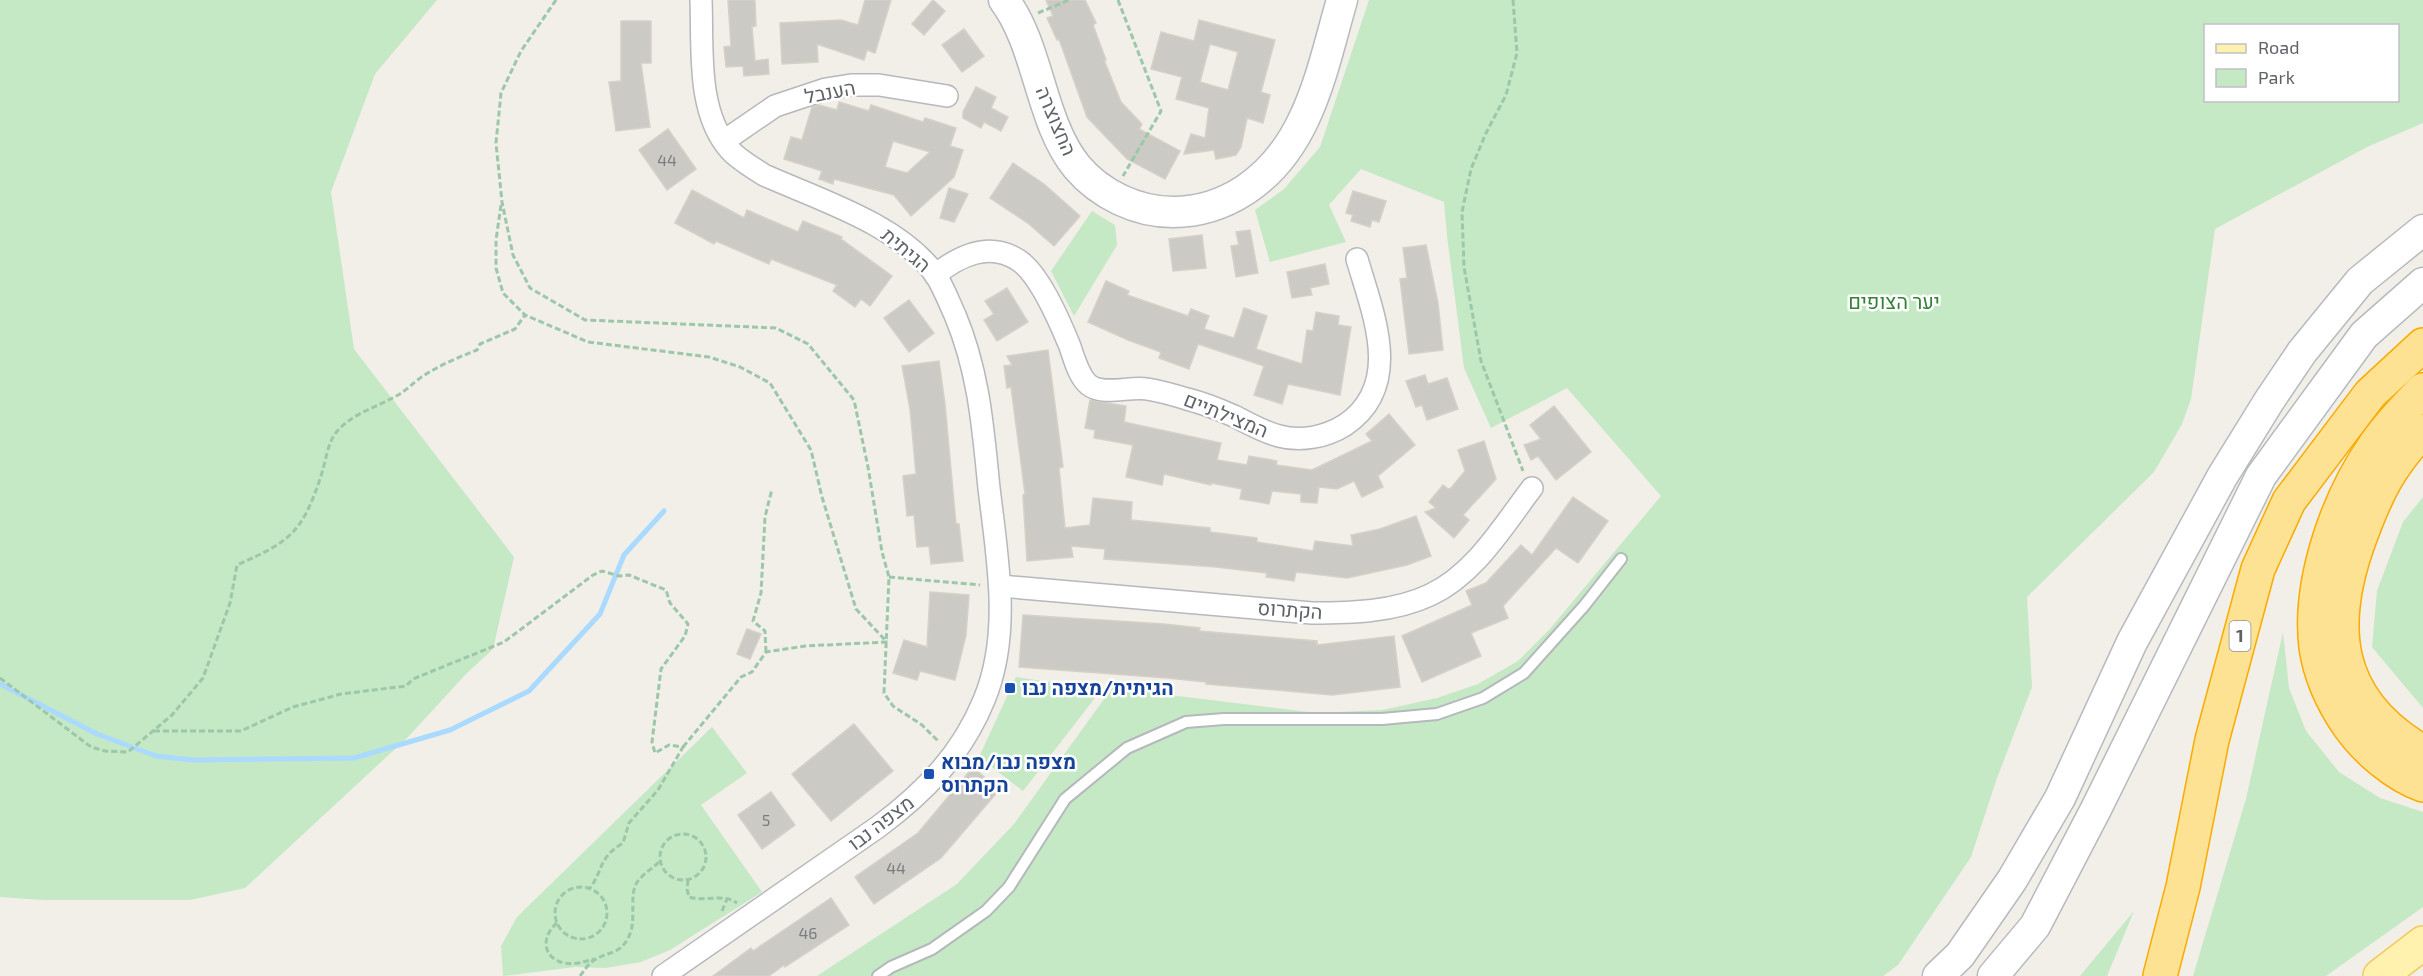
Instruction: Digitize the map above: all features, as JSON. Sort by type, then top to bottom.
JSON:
[{"type":"highway","name":"1","points":[[2160,976],[2183,887],[2212,740],[2258,569],[2289,501],[2370,394],[2423,345]]},
{"type":"highway","points":[[2423,390],[2399,414],[2375,445],[2341,510],[2320,578],[2316,646],[2331,696],[2358,738],[2379,758],[2423,785]]},
{"type":"highway","points":[[2423,431],[2402,452],[2377,491],[2356,548],[2345,587],[2341,617],[2344,658],[2355,685],[2386,726],[2403,741],[2423,752]]},
{"type":"main road","name":"החצוצרה","points":[[1010,11],[1063,143],[1076,165],[1101,189],[1143,209],[1188,212],[1211,208],[1233,198],[1261,180],[1285,154],[1304,120],[1316,89],[1342,0]]},
{"type":"main road","points":[[1938,976],[1960,955],[2006,890],[2060,798],[2132,642],[2222,477],[2269,400],[2302,352],[2360,281],[2423,230]]},
{"type":"main road","points":[[1993,976],[2035,926],[2096,809],[2261,476],[2364,335],[2423,283]]},
{"type":"main road","points":[[2380,976],[2423,943]]},
{"type":"street","name":"הגיתית","points":[[701,0],[708,105],[729,149],[764,175],[891,233],[912,250],[935,275],[963,334],[974,369],[981,410],[1000,586]]},
{"type":"street","name":"הענבל","points":[[724,141],[774,106],[826,89],[850,85],[879,85],[947,96]]},
{"type":"street","name":"המצילתיים","points":[[935,275],[953,261],[973,254],[988,250],[1002,252],[1018,260],[1032,272],[1088,384],[1100,390],[1144,388],[1171,394],[1206,404],[1279,436],[1296,439],[1319,436],[1339,429],[1359,415],[1373,394],[1380,373],[1377,325],[1357,259]]},
{"type":"street","name":"הקתרוס","points":[[1000,586],[1312,613],[1376,610],[1407,604],[1431,595],[1457,578],[1475,561],[1532,488]]},
{"type":"street","name":"מצפה נבו","points":[[663,976],[907,806],[934,781],[972,726],[985,699],[995,666],[1000,586]]},
{"type":"street","name":"מצפה נבו","points":[[645,976],[681,963]]},
{"type":"lane","points":[[878,976],[891,967],[932,949],[986,911],[1009,887],[1065,799],[1127,748],[1186,722],[1224,719],[1382,719],[1437,714],[1483,698],[1524,673],[1584,606],[1621,560]]},
{"type":"path","points":[[556,0],[521,51],[501,93],[496,143],[502,202],[513,255],[530,288],[585,320],[776,328],[808,344],[854,400],[882,552],[889,577],[884,693],[894,706],[922,725],[952,756]]},
{"type":"path","points":[[1010,11],[1070,0]]},
{"type":"path","points":[[1112,195],[1161,111],[1118,0]]},
{"type":"path","points":[[1513,0],[1517,54],[1506,95],[1486,133],[1471,169],[1462,212],[1464,267],[1480,361],[1522,469],[1532,488]]},
{"type":"path","points":[[502,202],[496,240],[496,268],[503,292],[525,315],[588,342],[710,357],[740,367],[770,383],[811,450],[822,496],[856,609],[887,642]]},
{"type":"path","points":[[0,678],[91,747],[105,751],[128,752],[172,715],[203,678],[230,603],[237,565],[271,550],[292,536],[305,516],[316,490],[333,438],[341,429],[367,409],[397,396],[424,375],[477,350],[480,344],[515,329],[525,315]]},
{"type":"path","points":[[590,888],[596,879],[600,865],[610,851],[623,843],[629,823],[658,790],[683,747],[741,676],[752,672],[766,652],[765,631],[753,621],[761,593],[766,535],[765,517],[772,489]]},
{"type":"path","points":[[154,731],[241,730],[293,707],[341,694],[406,686],[413,679],[504,642],[572,589],[602,571],[619,576],[629,575],[666,590],[670,603],[688,624],[685,636],[661,669],[652,742],[655,753],[669,745],[683,747]]},
{"type":"path","points":[[889,577],[1000,586]]},
{"type":"path","points":[[766,652],[805,646],[887,642]]},
{"type":"path","points":[[680,834],[695,837],[705,849],[705,865],[695,877],[688,880],[681,881],[667,875],[659,862],[659,854],[666,840],[680,834]]},
{"type":"path","points":[[557,923],[551,928],[545,940],[547,953],[563,963],[575,964],[618,951],[632,932],[633,896],[637,882],[659,862]]},
{"type":"path","points":[[688,880],[689,897],[700,901],[717,897],[733,900],[752,914]]},
{"type":"path","points":[[581,887],[590,888],[603,899],[607,915],[600,930],[593,935],[577,938],[562,930],[557,923],[556,906],[565,892],[581,887]]},
{"type":"path","points":[[580,976],[594,959]]},
{"type":"green space","points":[[0,0],[437,0],[375,74],[331,192],[354,349],[514,557],[493,649],[466,674],[408,737],[245,888],[190,900],[43,900],[0,897]]},
{"type":"green space","name":"יער הצופים","points":[[1369,0],[2423,0],[2423,123],[2367,147],[2215,229],[2191,399],[2182,424],[2154,472],[2027,597],[2032,687],[1997,778],[1971,857],[1898,965],[1883,976],[817,976],[957,884],[1014,824],[1112,688],[1316,713],[1383,710],[1437,698],[1478,684],[1518,661],[1549,630],[1661,496],[1567,388],[1491,428],[1464,368],[1444,202],[1361,169],[1329,205],[1346,242],[1270,262],[1255,210],[1284,189],[1320,147]]},
{"type":"green space","points":[[1092,211],[1115,225],[1117,245],[1074,316],[1051,271]]},
{"type":"green space","points":[[2423,497],[2423,708],[2372,647],[2377,591],[2403,522]]},
{"type":"green space","points":[[2283,632],[2289,688],[2306,731],[2339,772],[2380,798],[2423,812],[2423,907],[2326,976],[2193,976],[2246,799]]},
{"type":"green space","points":[[1016,677],[1101,690],[1023,791],[979,757]]},
{"type":"green space","points":[[712,727],[747,773],[701,805],[762,892],[670,950],[641,962],[606,968],[575,967],[503,976],[501,946],[517,917]]},
{"type":"green space","points":[[2134,911],[2107,976],[2080,976]]},
{"type":"building","points":[[728,0],[755,0],[756,26],[752,27],[755,61],[768,59],[769,74],[744,76],[743,66],[726,67],[724,47],[731,46]]},
{"type":"building","points":[[865,0],[891,0],[875,53],[867,50],[864,60],[817,44],[818,62],[782,64],[780,23],[841,20],[858,25]]},
{"type":"building","points":[[933,0],[945,11],[924,35],[912,24]]},
{"type":"building","points":[[1046,0],[1085,0],[1096,23],[1093,25],[1106,60],[1104,60],[1121,102],[1142,124],[1139,129],[1180,151],[1165,179],[1127,159],[1087,117],[1059,39],[1057,40],[1047,18],[1053,16]]},
{"type":"building","points":[[1199,20],[1275,40],[1261,92],[1270,95],[1263,123],[1247,118],[1241,147],[1236,155],[1216,159],[1214,150],[1184,154],[1191,134],[1205,138],[1209,108],[1176,99],[1182,77],[1151,69],[1161,32],[1194,41]],"holes":[[[1210,44],[1238,52],[1228,90],[1200,82]]]},
{"type":"building","points":[[621,21],[651,21],[651,63],[641,63],[650,127],[616,131],[609,82],[621,81]]},
{"type":"building","points":[[964,29],[984,56],[962,72],[942,45]]},
{"type":"building","points":[[976,87],[996,97],[991,108],[1008,117],[1001,131],[984,122],[981,128],[963,118],[963,112]]},
{"type":"building","points":[[839,102],[869,111],[871,105],[923,122],[925,118],[956,128],[950,146],[963,150],[954,177],[911,216],[894,195],[834,179],[833,184],[819,179],[822,171],[784,159],[791,137],[802,140],[812,107],[819,105],[837,110]],"holes":[[[893,141],[930,152],[907,173],[885,167]]]},
{"type":"building","points":[[668,129],[696,169],[667,190],[639,150]]},
{"type":"building","points":[[1013,163],[1044,184],[1080,216],[1054,246],[1029,224],[990,198]]},
{"type":"building","points":[[949,188],[968,194],[954,222],[940,218]]},
{"type":"building","points":[[692,190],[744,218],[747,210],[798,232],[803,221],[842,237],[841,239],[892,276],[870,306],[861,299],[855,307],[833,291],[837,285],[771,259],[769,264],[716,241],[714,244],[675,223]]},
{"type":"building","points":[[1353,191],[1386,201],[1379,222],[1372,220],[1370,227],[1351,221],[1353,215],[1346,213]]},
{"type":"building","points":[[1250,230],[1258,273],[1236,277],[1231,246],[1239,245],[1236,232]]},
{"type":"building","points":[[1202,235],[1206,268],[1173,271],[1169,239]]},
{"type":"building","points":[[1426,245],[1438,303],[1443,350],[1409,354],[1400,279],[1407,278],[1403,248]]},
{"type":"building","points":[[1325,264],[1329,284],[1310,288],[1312,295],[1292,298],[1287,272]]},
{"type":"building","points":[[1106,281],[1129,291],[1127,295],[1188,316],[1191,309],[1209,316],[1204,329],[1234,338],[1244,308],[1267,316],[1256,349],[1302,364],[1307,330],[1313,331],[1316,312],[1339,316],[1338,325],[1351,327],[1340,395],[1288,384],[1282,404],[1254,395],[1264,366],[1198,344],[1189,369],[1159,358],[1161,352],[1088,322]]},
{"type":"building","points":[[1007,288],[1028,322],[997,341],[984,320],[994,314],[985,301]]},
{"type":"building","points":[[909,300],[934,333],[909,352],[884,318]]},
{"type":"building","points":[[1048,350],[1063,467],[1059,468],[1065,528],[1090,525],[1093,498],[1132,502],[1131,520],[1210,528],[1210,532],[1257,538],[1257,542],[1313,551],[1315,541],[1353,546],[1351,535],[1380,529],[1416,516],[1431,556],[1407,565],[1347,578],[1296,572],[1294,581],[1266,577],[1267,573],[1216,567],[1104,559],[1105,549],[1071,546],[1073,557],[1027,561],[1023,495],[1025,494],[1011,387],[1007,388],[1004,366],[1012,365],[1007,356]]},
{"type":"building","points":[[939,361],[956,524],[959,524],[963,561],[931,564],[929,546],[917,547],[914,515],[907,516],[903,476],[916,474],[910,409],[902,366]]},
{"type":"building","points":[[1425,375],[1428,384],[1447,378],[1458,409],[1427,420],[1422,405],[1416,407],[1406,381]]},
{"type":"building","points":[[1090,400],[1126,406],[1124,422],[1221,443],[1217,460],[1247,465],[1249,456],[1277,461],[1276,465],[1312,470],[1372,441],[1366,434],[1389,414],[1415,445],[1378,476],[1383,487],[1362,497],[1354,481],[1337,489],[1319,487],[1317,503],[1301,502],[1301,494],[1272,491],[1269,504],[1240,499],[1242,489],[1211,483],[1211,485],[1164,474],[1162,485],[1126,477],[1133,445],[1094,438],[1095,430],[1085,428]]},
{"type":"building","points":[[1554,406],[1591,452],[1556,480],[1538,456],[1531,460],[1524,445],[1541,439],[1530,425]]},
{"type":"building","points":[[1484,441],[1496,479],[1463,515],[1469,520],[1454,538],[1425,512],[1436,508],[1429,502],[1443,485],[1448,489],[1451,488],[1465,471],[1458,450]]},
{"type":"building","points":[[1573,497],[1608,521],[1578,563],[1556,548],[1503,606],[1508,618],[1471,633],[1481,656],[1422,682],[1402,636],[1472,605],[1466,591],[1486,583],[1521,545],[1532,555]]},
{"type":"building","points":[[930,592],[969,595],[966,635],[955,680],[920,671],[917,680],[893,673],[904,640],[927,647]]},
{"type":"building","points":[[1023,615],[1164,624],[1200,628],[1199,631],[1317,641],[1317,645],[1394,636],[1400,687],[1332,695],[1206,684],[1206,682],[1167,678],[1019,667]]},
{"type":"building","points":[[747,629],[761,634],[750,659],[737,654]]},
{"type":"building","points":[[854,724],[893,771],[831,821],[792,774]]},
{"type":"building","points":[[973,767],[999,790],[941,858],[874,904],[855,877],[918,833]]},
{"type":"building","points":[[771,792],[795,825],[762,849],[738,815]]},
{"type":"building","points":[[831,898],[849,925],[769,976],[713,976],[751,948],[753,951]]},
{"type":"waterway","points":[[0,684],[97,734],[156,756],[192,760],[354,758],[450,730],[529,691],[600,614],[624,555],[664,511]]},
{"type":"place","name":"הגיתית/מצפה נבו","points":[[1010,688]]},
{"type":"place","name":"מצפה נבו/מבוא הקתרוס","points":[[929,774]]}]
